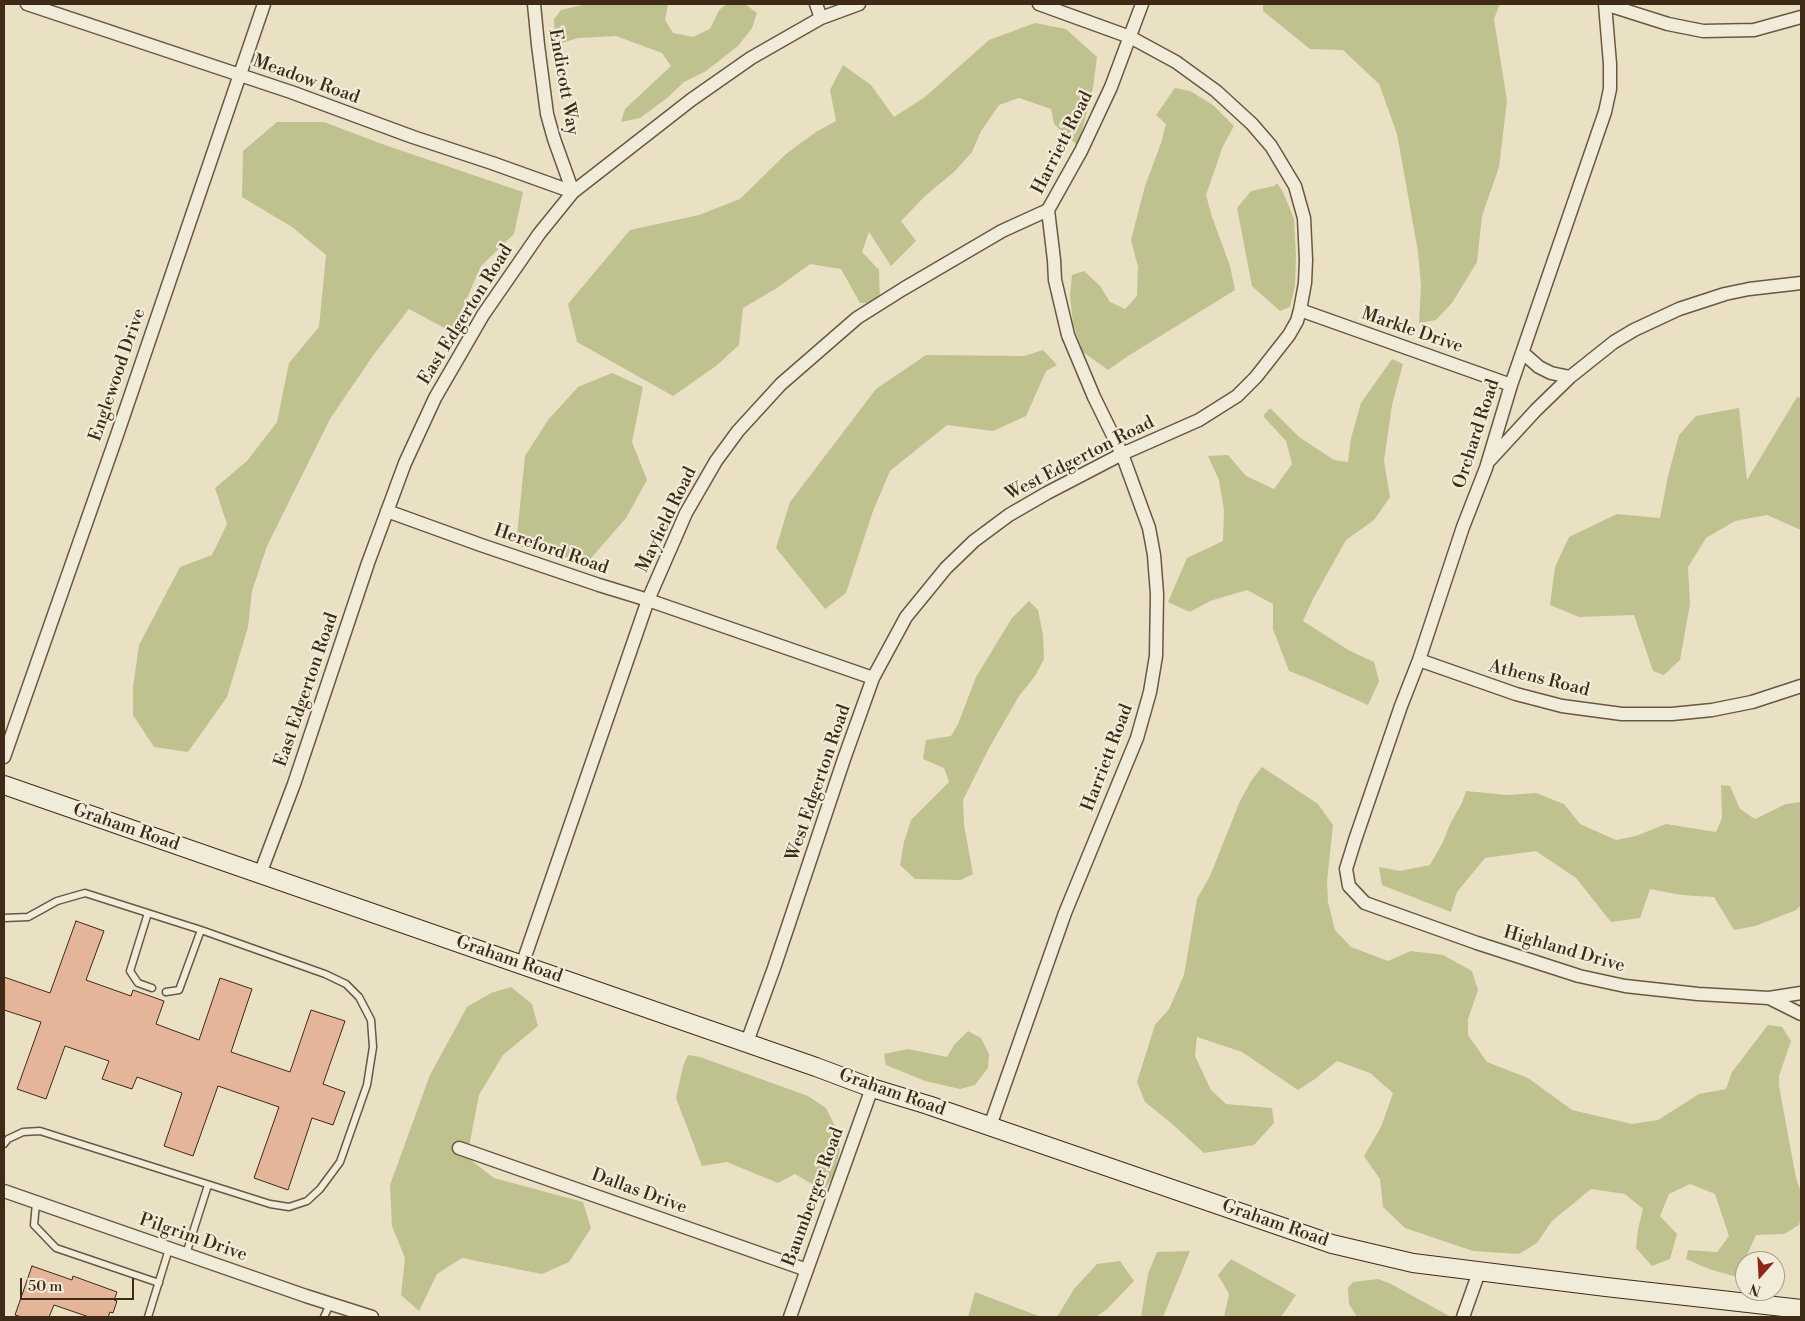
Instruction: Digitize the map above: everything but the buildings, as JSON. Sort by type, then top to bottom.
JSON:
[{"type":"main road","name":"Graham Road","points":[[4,785],[747,1042],[872,1088],[990,1126],[1332,1244],[1413,1263],[1801,1309]]},
{"type":"street","name":"Meadow Road","points":[[27,4],[239,75],[573,192]]},
{"type":"street","name":"Englewood Drive","points":[[4,757],[117,435],[264,4]]},
{"type":"street","name":"Endicott Way","points":[[534,4],[547,114],[573,192]]},
{"type":"street","points":[[816,4],[821,18]]},
{"type":"street","name":"East Edgerton Road","points":[[260,874],[294,784],[368,563],[405,463],[423,422],[465,343],[539,234],[573,192],[716,82],[777,42],[821,18],[858,4]]},
{"type":"street","points":[[1039,4],[1130,37]]},
{"type":"street","name":"Harriett Road","points":[[990,1126],[1065,913],[1137,738],[1150,692],[1156,656],[1158,619],[1154,555],[1149,528],[1122,454],[1094,397],[1068,335],[1055,280],[1048,210],[1081,151],[1111,86],[1142,4]]},
{"type":"street","points":[[1605,4],[1668,24],[1703,30],[1754,30],[1767,28],[1801,17]]},
{"type":"street","name":"Orchard Road","points":[[1346,869],[1606,112],[1610,89],[1610,64],[1605,4]]},
{"type":"street","name":"West Edgerton Road","points":[[747,1042],[774,968],[844,759],[874,678],[906,617],[937,578],[974,541],[1009,515],[1039,497],[1122,454],[1198,420],[1237,396],[1256,377],[1297,322],[1305,283],[1305,232],[1301,205],[1288,172],[1271,146],[1252,124],[1216,91],[1176,62],[1130,37]]},
{"type":"street","name":"Mayfield Road","points":[[522,965],[648,600],[686,513],[716,461],[738,431],[781,384],[857,318],[1002,231],[1048,210]]},
{"type":"street","points":[[1487,463],[1536,410],[1570,377],[1614,342],[1655,319],[1726,294],[1749,289],[1801,283]]},
{"type":"street","name":"Markle Drive","points":[[1300,310],[1511,385]]},
{"type":"street","points":[[1523,353],[1539,367],[1551,373],[1570,377]]},
{"type":"street","name":"Hereford Road","points":[[388,511],[590,582],[648,600],[874,678]]},
{"type":"street","name":"Athens Road","points":[[1419,660],[1482,683],[1534,699],[1586,710],[1622,714],[1672,714],[1712,710],[1752,702],[1801,686]]},
{"type":"street","name":"Highland Drive","points":[[1346,869],[1348,886],[1365,904],[1579,976],[1643,989],[1698,994],[1769,998],[1801,993]]},
{"type":"street","points":[[1769,998],[1801,1014]]},
{"type":"street","name":"Baumberger Road","points":[[790,1317],[872,1088]]},
{"type":"street","name":"Dallas Drive","points":[[459,1148],[807,1270]]},
{"type":"street","name":"Pilgrim Drive","points":[[4,1191],[372,1317]]},
{"type":"street","points":[[1463,1317],[1479,1272]]},
{"type":"lane","points":[[4,918],[28,917],[57,901],[85,893],[201,930],[325,974],[346,984],[359,997],[371,1020],[373,1047],[367,1085],[340,1162],[320,1189],[307,1201],[289,1207],[270,1204],[40,1131],[23,1132],[8,1139],[4,1144]]},
{"type":"lane","points":[[148,913],[130,971],[138,983],[152,988]]},
{"type":"lane","points":[[166,992],[179,990],[201,930]]},
{"type":"lane","points":[[186,1254],[208,1185]]},
{"type":"lane","points":[[36,1202],[34,1225],[56,1248],[159,1283]]},
{"type":"lane","points":[[148,1317],[170,1249]]},
{"type":"lane","points":[[324,1317],[330,1304]]},
{"type":"green space","points":[[586,4],[668,4],[665,20],[673,33],[693,37],[710,29],[719,10],[727,4],[745,4],[757,13],[752,28],[738,46],[706,71],[684,82],[667,98],[640,118],[621,122],[625,109],[671,66],[662,53],[616,36],[578,38],[555,45],[554,19],[561,10]]},
{"type":"green space","points":[[1263,4],[1500,4],[1494,19],[1507,101],[1499,167],[1482,216],[1477,262],[1452,303],[1436,320],[1419,323],[1421,286],[1418,252],[1397,134],[1379,84],[1343,50],[1310,49],[1263,11]]},
{"type":"green space","points":[[1035,23],[1066,29],[1097,57],[1093,88],[1078,146],[1054,124],[1051,109],[1019,98],[999,105],[981,131],[972,152],[954,172],[925,196],[901,221],[916,241],[891,266],[869,232],[862,252],[879,270],[880,303],[860,303],[841,269],[810,264],[777,288],[743,308],[739,345],[716,366],[673,396],[577,342],[568,304],[630,230],[699,215],[740,199],[787,153],[816,132],[836,121],[830,90],[843,65],[871,85],[894,117],[925,97],[989,40]]},
{"type":"green space","points":[[1175,88],[1190,91],[1213,105],[1234,126],[1223,146],[1206,195],[1230,266],[1235,290],[1108,370],[1083,352],[1073,324],[1070,296],[1072,275],[1084,271],[1100,286],[1110,302],[1125,309],[1137,296],[1138,267],[1131,240],[1145,186],[1166,124],[1156,115]]},
{"type":"green space","points":[[277,122],[324,122],[382,144],[523,192],[514,234],[481,266],[452,332],[409,309],[372,357],[330,419],[267,546],[252,591],[248,627],[227,697],[188,752],[154,747],[133,715],[133,687],[139,645],[180,567],[212,555],[227,524],[215,488],[247,461],[277,422],[289,363],[319,327],[326,255],[292,227],[242,197],[243,151]]},
{"type":"green space","points":[[1277,183],[1283,192],[1294,219],[1296,256],[1295,286],[1290,307],[1280,311],[1252,286],[1237,208],[1251,191],[1274,186]]},
{"type":"green space","points":[[1043,350],[1057,365],[1046,371],[1026,416],[993,431],[947,425],[890,471],[873,511],[846,593],[825,609],[776,548],[790,502],[876,389],[926,355],[1024,356]]},
{"type":"green space","points":[[1392,359],[1403,364],[1392,405],[1384,461],[1390,497],[1374,520],[1346,540],[1303,621],[1350,651],[1374,662],[1379,681],[1368,705],[1289,671],[1273,629],[1273,604],[1247,590],[1210,601],[1190,612],[1168,602],[1187,558],[1223,541],[1224,510],[1219,480],[1208,456],[1228,455],[1246,476],[1274,489],[1292,464],[1286,441],[1263,416],[1270,408],[1299,437],[1334,460],[1348,462],[1351,438],[1361,403]]},
{"type":"green space","points":[[612,373],[643,387],[632,442],[647,480],[626,518],[586,564],[516,545],[525,456],[548,420],[578,387]]},
{"type":"green space","points":[[1797,397],[1801,398],[1801,530],[1767,515],[1735,521],[1706,538],[1688,567],[1690,604],[1680,660],[1664,675],[1653,671],[1634,615],[1579,617],[1550,605],[1555,567],[1569,537],[1617,514],[1660,518],[1668,476],[1679,435],[1696,416],[1739,408],[1747,480]]},
{"type":"green space","points":[[1029,601],[1038,610],[1043,635],[1044,659],[1035,676],[1019,696],[989,748],[963,800],[964,825],[973,874],[961,880],[915,879],[900,865],[904,842],[911,820],[949,782],[944,768],[923,759],[926,740],[951,736],[958,724],[976,677],[1012,618]]},
{"type":"green space","points":[[1262,767],[1318,804],[1333,825],[1327,882],[1328,902],[1335,930],[1351,947],[1388,961],[1411,951],[1443,955],[1472,971],[1478,990],[1468,1019],[1468,1035],[1487,1062],[1528,1078],[1572,1110],[1632,1124],[1658,1120],[1699,1094],[1726,1089],[1732,1072],[1768,1025],[1782,1027],[1791,1041],[1779,1076],[1779,1086],[1796,1178],[1801,1192],[1801,1217],[1799,1225],[1784,1234],[1756,1235],[1749,1251],[1735,1251],[1735,1276],[1709,1269],[1686,1259],[1688,1250],[1717,1252],[1729,1236],[1715,1194],[1690,1184],[1669,1194],[1660,1216],[1677,1234],[1670,1259],[1652,1266],[1636,1248],[1643,1209],[1625,1194],[1591,1189],[1552,1221],[1537,1243],[1519,1254],[1473,1251],[1405,1228],[1383,1207],[1380,1179],[1364,1156],[1381,1127],[1393,1093],[1370,1073],[1337,1061],[1298,1090],[1242,1052],[1197,1037],[1195,1056],[1211,1090],[1226,1104],[1272,1108],[1274,1123],[1254,1145],[1204,1153],[1145,1102],[1137,1082],[1155,1025],[1169,1009],[1184,975],[1197,899],[1210,876],[1240,801],[1251,781]]},
{"type":"green space","points":[[1721,785],[1730,786],[1740,809],[1755,819],[1786,804],[1801,802],[1801,905],[1796,910],[1755,926],[1734,930],[1714,897],[1681,895],[1650,889],[1640,918],[1611,922],[1576,878],[1536,851],[1485,858],[1457,892],[1451,912],[1382,885],[1379,867],[1400,871],[1430,865],[1462,803],[1466,791],[1507,795],[1536,793],[1564,804],[1580,824],[1616,840],[1636,836],[1666,824],[1716,832],[1722,818]]},
{"type":"green space","points":[[511,987],[532,1004],[538,1026],[503,1055],[479,1095],[467,1157],[494,1178],[583,1202],[591,1228],[569,1262],[542,1274],[462,1258],[437,1274],[419,1311],[401,1295],[405,1258],[392,1226],[390,1185],[430,1075],[467,1007],[491,993]]},
{"type":"green space","points":[[968,1031],[981,1038],[989,1054],[988,1068],[975,1085],[960,1089],[925,1081],[886,1065],[884,1054],[908,1049],[947,1057],[954,1045]]},
{"type":"green space","points":[[688,1055],[700,1057],[808,1096],[826,1108],[836,1128],[840,1149],[834,1175],[826,1188],[810,1183],[795,1174],[778,1183],[727,1162],[702,1166],[676,1098],[683,1066]]},
{"type":"green space","points":[[1190,1251],[1163,1317],[1141,1317],[1148,1274],[1157,1252]]},
{"type":"green space","points":[[1231,1259],[1296,1295],[1281,1317],[1224,1317],[1229,1294],[1218,1275]]},
{"type":"green space","points":[[1120,1261],[1134,1281],[1107,1309],[1096,1317],[1057,1317],[1074,1289],[1097,1264]]},
{"type":"green space","points":[[1378,1279],[1391,1284],[1451,1317],[1357,1317],[1349,1304],[1348,1288],[1353,1282]]},
{"type":"green space","points":[[975,1292],[1036,1315],[1041,1317],[968,1317]]}]
